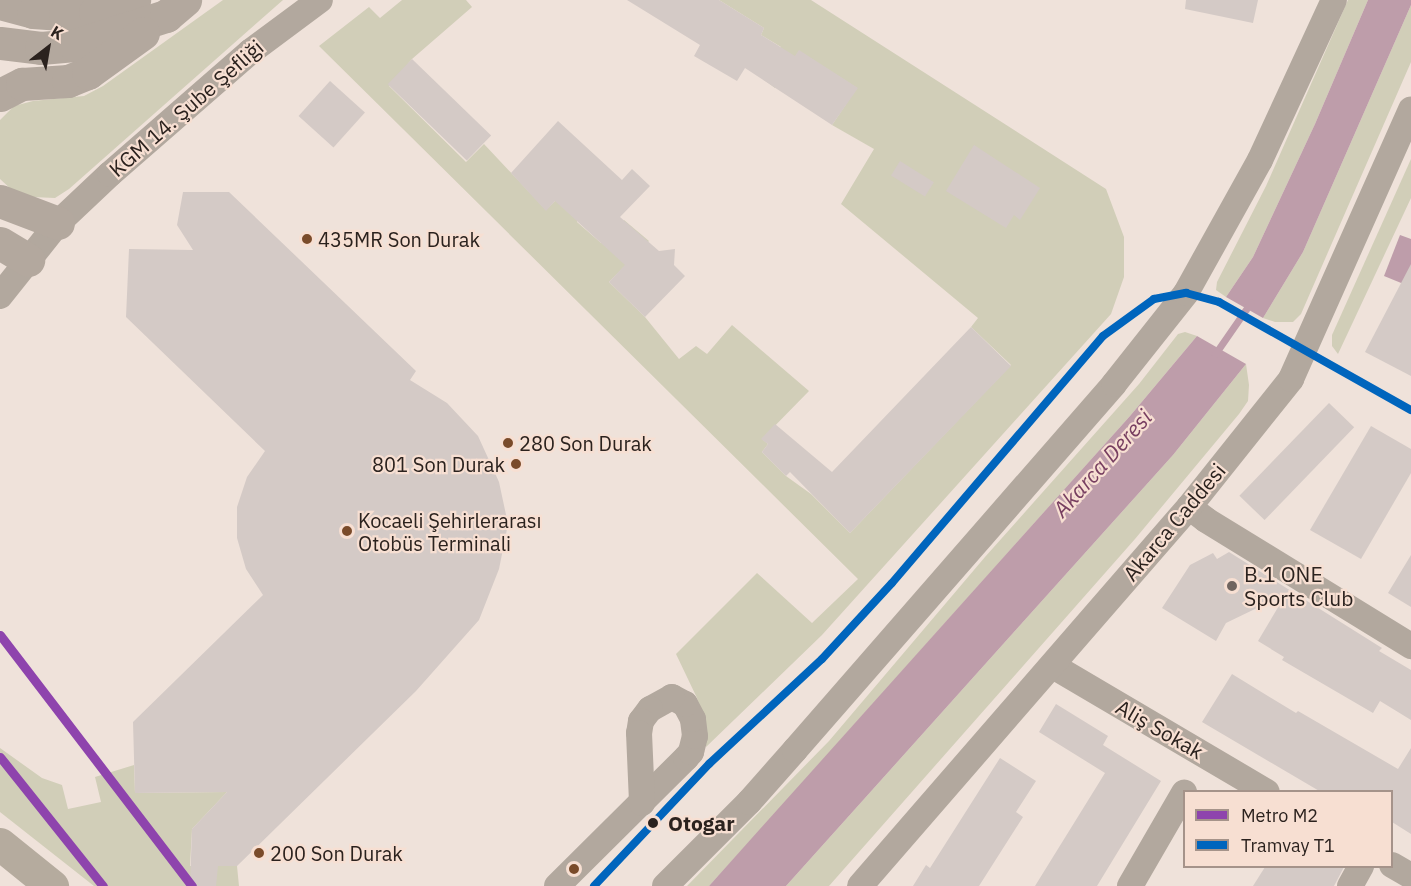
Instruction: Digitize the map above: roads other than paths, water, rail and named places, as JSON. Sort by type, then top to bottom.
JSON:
[{"type":"highway","points":[[0,3],[49,14],[65,14],[95,12],[134,0]]},
{"type":"highway","points":[[0,43],[40,48],[75,45],[176,8]]},
{"type":"highway","points":[[0,95],[22,84],[68,81],[88,73],[176,8]]},
{"type":"highway","points":[[0,201],[58,223]]},
{"type":"highway","points":[[0,243],[28,260]]},
{"type":"main road","points":[[0,844],[52,886]]},
{"type":"street","name":"KGM 14. Şube Şefliği","points":[[0,296],[58,223],[233,66],[320,0]]},
{"type":"street","points":[[665,886],[749,802],[795,750],[1114,384],[1189,288],[1260,160],[1334,0]]},
{"type":"street","name":"Akarca Caddesi","points":[[860,886],[1189,507],[1291,379],[1411,109]]},
{"type":"street","points":[[1189,507],[1206,520],[1411,646]]},
{"type":"street","name":"Aliş Sokak","points":[[1053,666],[1264,790]]},
{"type":"street","points":[[1186,790],[1206,756]]},
{"type":"street","points":[[1131,886],[1183,795]]},
{"type":"street","points":[[557,886],[642,802]]},
{"type":"street","points":[[1393,866],[1411,876]]},
{"type":"street","points":[[1350,886],[1360,868]]},
{"type":"water","points":[[1368,0],[1411,0],[1411,5],[1303,252],[1263,318],[1226,297],[1253,257],[1315,124]]},
{"type":"water","points":[[1400,235],[1411,239],[1411,287],[1384,276]]},
{"type":"water","points":[[1197,336],[1246,364],[1173,455],[786,886],[709,886],[1130,416]]},
{"type":"waterway","name":"Akarca Deresi","points":[[1215,354],[1251,302]]},
{"type":"metro line","name":"M2","points":[[0,635],[192,886]]},
{"type":"metro line","name":"M2","points":[[0,757],[103,886]]},
{"type":"tram line","name":"T1","points":[[594,886],[709,764],[822,659],[892,583],[1103,336],[1154,299],[1186,293],[1219,302],[1411,410]]},
{"type":"place","name":"435MR Son Durak","points":[[307,239]]},
{"type":"place","name":"280 Son Durak","points":[[508,443]]},
{"type":"place","name":"801 Son Durak","points":[[516,464]]},
{"type":"place","name":"Kocaeli Şehirlerarası Otobüs Terminali","points":[[347,531]]},
{"type":"place","name":"B.1 ONE Sports Club","points":[[1232,586]]},
{"type":"place","name":"Otogar","points":[[653,823]]},
{"type":"place","name":"200 Son Durak","points":[[259,853]]}]
